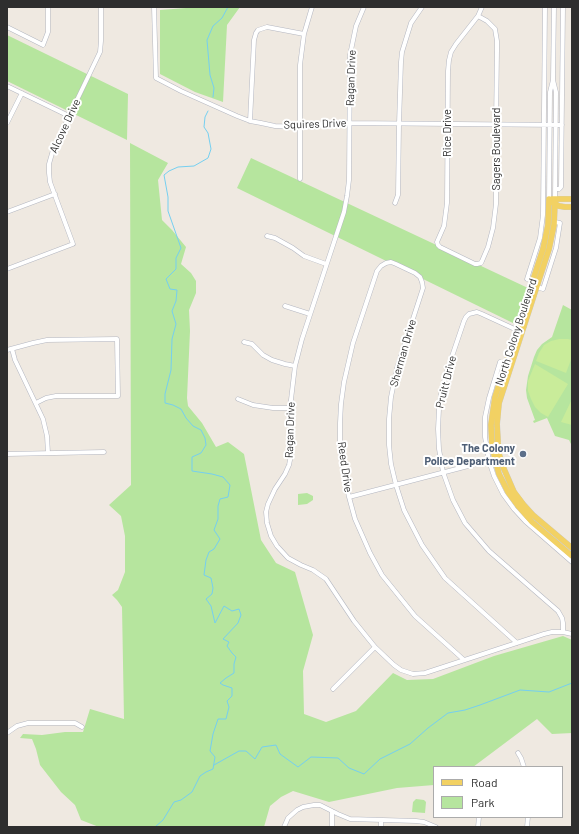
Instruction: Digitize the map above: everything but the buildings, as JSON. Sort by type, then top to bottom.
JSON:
[{"type":"main road","points":[[553,201],[572,199]]},
{"type":"main road","name":"North Colony Boulevard","points":[[553,201],[543,249],[499,403],[497,424],[498,443],[495,459],[508,479],[514,492],[523,504],[533,515],[572,548]]},
{"type":"main road","name":"North Colony Boulevard","points":[[553,201],[555,216],[549,249],[537,287],[506,364],[493,406],[491,425],[492,444],[499,474],[508,492],[532,522],[572,556]]},
{"type":"main road","points":[[553,201],[565,207],[572,207]]},
{"type":"main road","points":[[555,216],[558,211],[565,207]]},
{"type":"street","points":[[7,27],[43,45],[48,32],[48,7]]},
{"type":"street","name":"Alcove Drive","points":[[7,269],[73,244],[49,177],[49,161],[100,52],[100,7]]},
{"type":"street","name":"Squires Drive","points":[[154,7],[156,78],[181,91],[250,121],[275,126],[300,127],[349,123],[562,126]]},
{"type":"street","points":[[300,179],[300,65],[304,34],[312,7]]},
{"type":"street","name":"Ragan Drive","points":[[364,7],[356,26],[350,55],[349,180],[347,196],[344,212],[302,339],[295,366],[290,408],[289,465],[275,489],[266,512],[267,523],[271,536],[277,546],[288,558],[313,570],[326,579],[358,626],[376,647],[394,665],[401,670],[413,674],[425,673],[544,634],[552,632],[572,634]]},
{"type":"street","points":[[395,203],[398,195],[402,52],[412,23],[422,7]]},
{"type":"street","name":"Rice Drive","points":[[458,256],[440,247],[437,242],[444,226],[447,203],[449,60],[451,52],[478,16],[482,7]]},
{"type":"street","points":[[533,281],[527,279],[542,228],[543,215],[545,7]]},
{"type":"street","name":"North Colony Boulevard","points":[[553,201],[549,125],[550,92],[553,80],[554,7]]},
{"type":"street","points":[[555,189],[559,189],[561,187],[563,7]]},
{"type":"street","name":"Sagers Boulevard","points":[[458,256],[477,264],[481,263],[488,247],[493,228],[496,204],[497,41],[495,29],[487,21],[478,16]]},
{"type":"street","points":[[250,121],[254,40],[256,33],[258,30],[267,27],[304,34]]},
{"type":"street","name":"North Colony Boulevard","points":[[553,80],[556,92],[555,189],[553,201]]},
{"type":"street","points":[[7,86],[69,116]]},
{"type":"street","points":[[7,123],[22,93]]},
{"type":"street","points":[[7,212],[55,194]]},
{"type":"street","points":[[267,236],[275,238],[304,256],[326,264]]},
{"type":"street","name":"Reed Drive","points":[[404,268],[391,262],[381,266],[377,271],[348,362],[341,404],[340,424],[340,445],[343,469],[349,497],[356,519],[382,575],[415,616],[464,660]]},
{"type":"street","name":"Sherman Drive","points":[[404,268],[420,277],[423,288],[397,368],[391,397],[389,445],[391,464],[396,485],[404,510],[422,546],[445,578],[517,643]]},
{"type":"street","points":[[285,306],[310,314]]},
{"type":"street","name":"Pruitt Drive","points":[[519,331],[477,312],[469,314],[466,317],[446,374],[441,394],[438,410],[439,449],[443,472],[465,523],[489,552],[558,611],[562,618],[563,632]]},
{"type":"street","points":[[36,403],[55,396],[118,396],[118,339],[47,340],[9,350],[16,361],[45,425],[48,453]]},
{"type":"street","points":[[244,342],[252,344],[263,355],[272,360],[295,366]]},
{"type":"street","points":[[238,398],[253,404],[273,408],[290,408]]},
{"type":"street","points":[[7,454],[104,452]]},
{"type":"street","points":[[349,497],[495,459],[494,476],[503,494],[514,509],[525,521],[572,562]]},
{"type":"street","points":[[333,689],[376,647]]},
{"type":"street","points":[[7,733],[17,726],[28,723],[75,723],[82,728]]},
{"type":"street","points":[[518,753],[524,766]]},
{"type":"street","points":[[284,827],[288,818],[297,810],[314,804],[320,805],[350,819],[416,821],[436,827]]},
{"type":"street","points":[[332,811],[332,827]]},
{"type":"street","points":[[381,820],[381,827]]},
{"type":"green space","points":[[199,7],[240,7],[227,25],[223,102],[195,92],[160,74],[160,10]]},
{"type":"green space","points":[[7,35],[128,94],[127,140],[7,81]]},
{"type":"green space","points":[[130,143],[168,163],[158,180],[162,220],[186,247],[181,264],[191,273],[196,281],[196,293],[189,310],[190,331],[187,398],[188,406],[202,423],[216,447],[228,442],[244,454],[261,540],[276,563],[295,572],[313,635],[303,671],[304,714],[326,722],[356,711],[393,673],[407,680],[433,679],[494,656],[563,636],[572,640],[572,733],[552,734],[537,719],[474,766],[433,766],[433,785],[397,788],[329,802],[293,791],[281,797],[270,806],[264,827],[99,827],[81,820],[75,805],[61,792],[40,765],[32,739],[20,738],[23,734],[42,735],[65,732],[83,732],[90,709],[124,719],[122,607],[112,595],[118,590],[125,572],[125,536],[121,516],[109,505],[131,485]]},
{"type":"green space","points":[[251,158],[528,288],[515,324],[237,188]]},
{"type":"green space","points":[[563,305],[572,310],[572,446],[569,440],[555,436],[547,418],[534,423],[533,421],[535,420],[527,398],[526,390],[528,376],[537,350],[542,344],[552,337]]},
{"type":"green space","points":[[559,339],[572,340],[572,357],[566,373],[536,361],[544,345]]},
{"type":"green space","points":[[535,364],[568,384],[548,417],[535,407],[528,391],[528,381]]},
{"type":"green space","points":[[572,399],[572,425],[561,422]]},
{"type":"green space","points":[[307,493],[313,496],[313,500],[307,504],[298,505],[298,494]]},
{"type":"green space","points":[[416,799],[424,800],[426,802],[425,813],[412,812],[413,802]]},
{"type":"waterway","points":[[213,97],[214,88],[210,75],[207,40],[213,26],[222,18],[228,7]]},
{"type":"waterway","points":[[155,827],[163,820],[174,802],[181,800],[192,792],[200,776],[213,769],[215,757],[210,751],[213,734],[218,719],[226,719],[229,707],[227,701],[232,696],[232,688],[220,683],[234,673],[236,657],[227,646],[229,642],[223,639],[238,623],[241,615],[239,609],[232,611],[224,606],[215,623],[211,606],[206,599],[212,594],[213,588],[211,578],[204,575],[206,560],[209,552],[214,549],[220,539],[214,530],[218,519],[218,506],[220,499],[228,497],[230,485],[223,477],[192,471],[192,457],[201,453],[206,445],[205,438],[201,430],[193,426],[181,409],[165,403],[165,394],[171,370],[172,339],[176,324],[172,311],[176,301],[177,290],[170,289],[166,279],[176,269],[176,258],[181,248],[168,211],[168,197],[164,175],[178,167],[194,166],[208,158],[211,149],[208,133],[204,127],[205,117],[208,111]]},
{"type":"waterway","points":[[214,765],[239,751],[246,751],[255,759],[262,747],[276,745],[280,754],[298,767],[311,757],[338,758],[349,768],[364,774],[380,759],[410,744],[448,713],[465,710],[520,690],[549,692],[572,683]]},
{"type":"place","name":"The Colony Police Department","points":[[523,454]]}]
